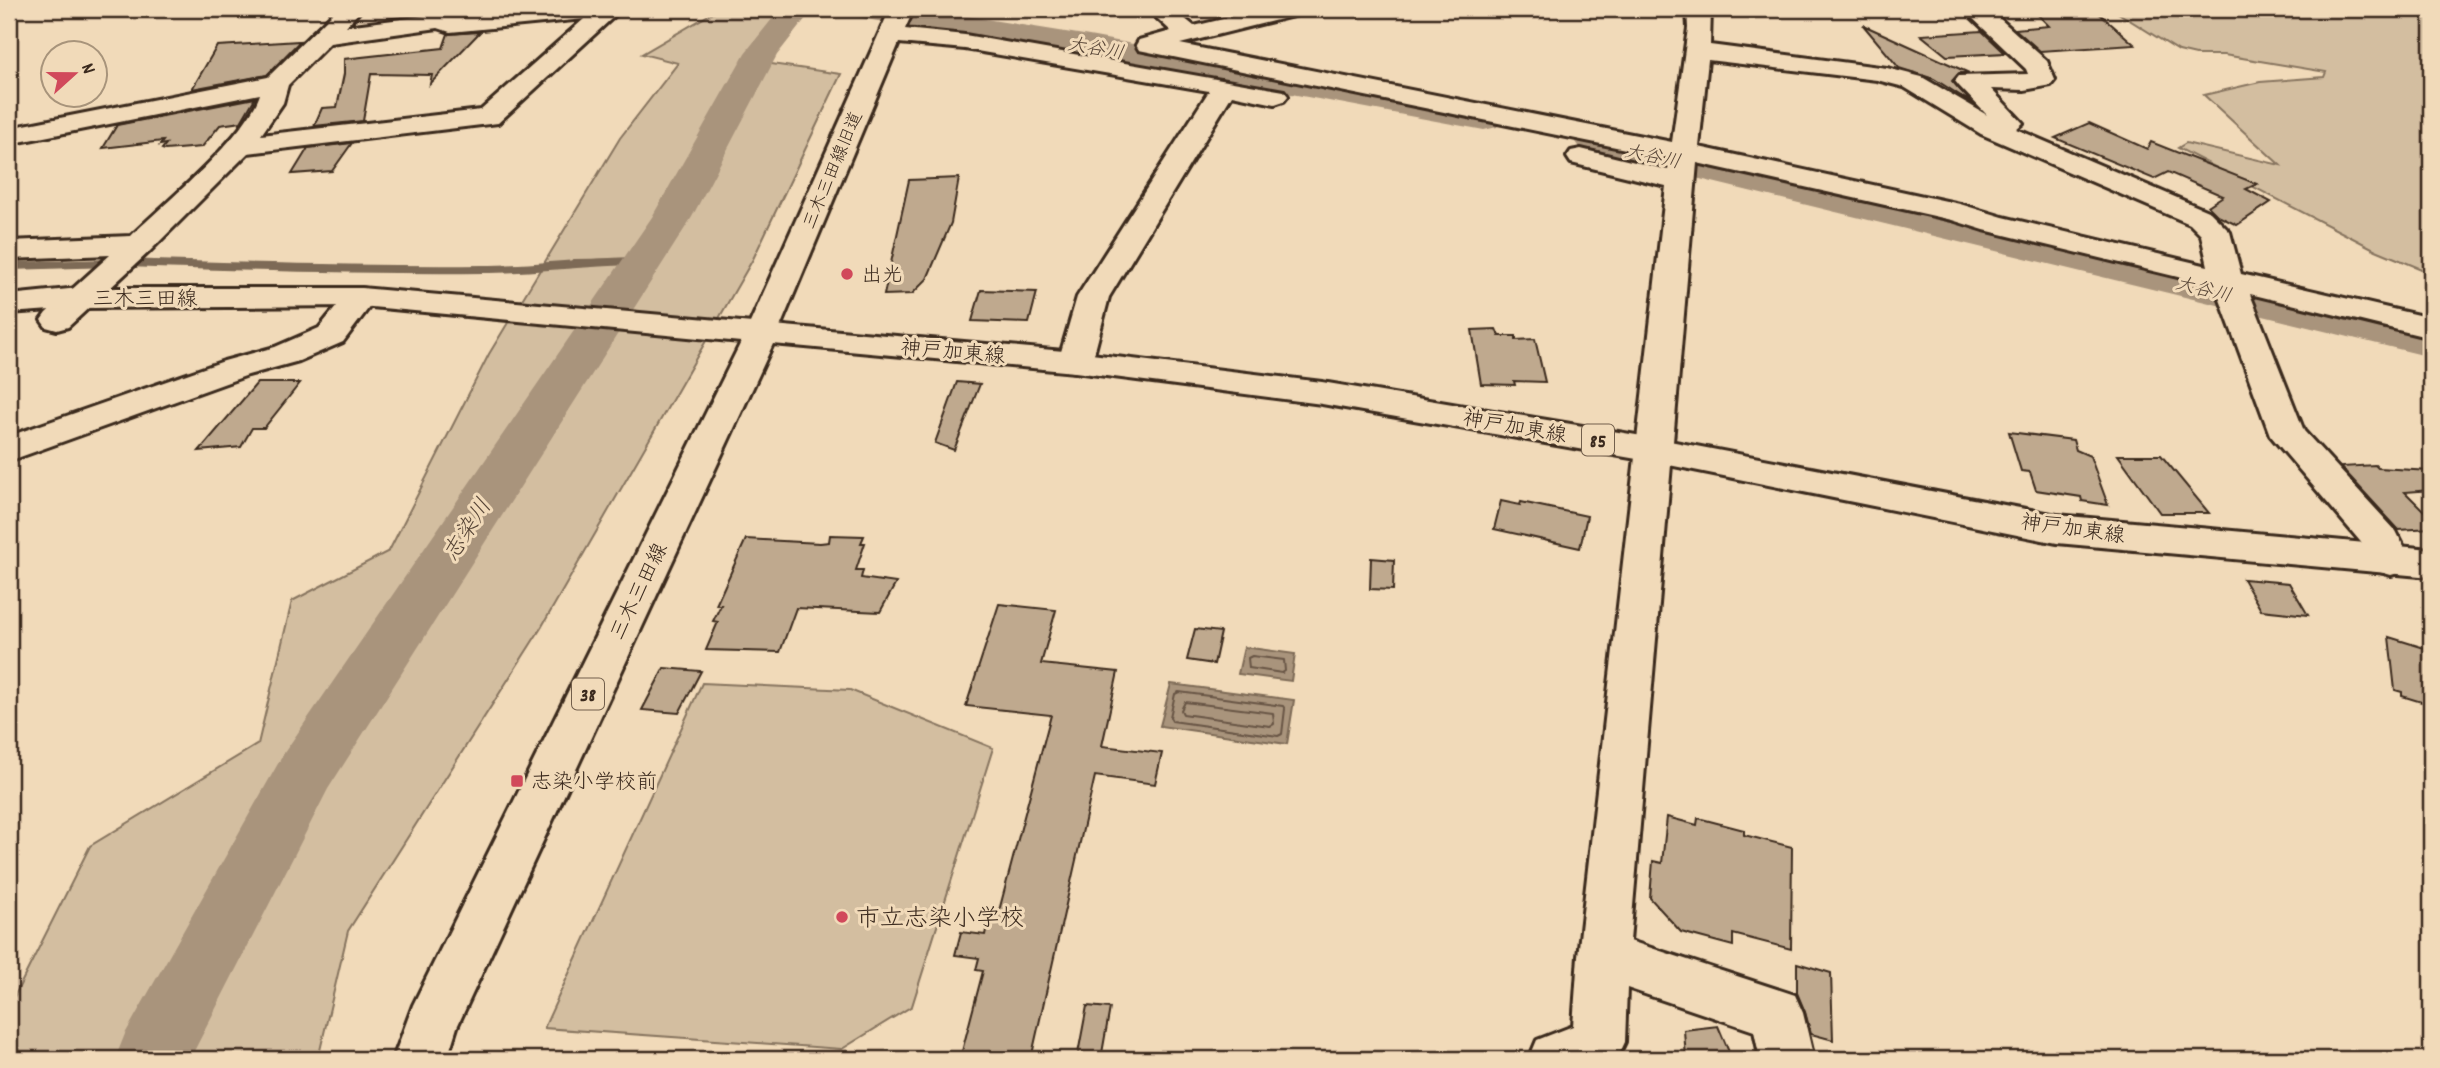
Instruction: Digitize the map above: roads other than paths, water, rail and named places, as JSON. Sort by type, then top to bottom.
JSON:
[{"type":"street","points":[[68,309],[240,146],[270,103],[276,83],[350,9]]},
{"type":"street","name":"三木三田線旧道","points":[[762,332],[902,9]]},
{"type":"street","points":[[1159,9],[1189,34]]},
{"type":"street","points":[[1293,9],[1148,46],[1684,167]]},
{"type":"street","points":[[1556,1059],[1598,1042],[1603,956],[1700,28],[1699,9]]},
{"type":"street","points":[[1975,9],[2038,66],[2042,80],[2025,83],[1994,79],[1968,80],[2024,141]]},
{"type":"street","points":[[325,36],[447,15],[450,25],[609,10]]},
{"type":"street","points":[[240,146],[489,117],[609,10]]},
{"type":"street","points":[[890,36],[965,42],[1225,86],[1500,138],[1960,213],[2233,290],[2431,328]]},
{"type":"street","points":[[1697,51],[1878,73],[1913,82],[1990,128],[2200,218],[2215,232],[2220,258],[2288,435],[2382,541],[2390,561]]},
{"type":"street","points":[[9,136],[276,83]]},
{"type":"street","points":[[1075,362],[1093,297],[1225,86]]},
{"type":"street","points":[[9,250],[126,256]]},
{"type":"street","name":"三木三田線","points":[[9,304],[68,309],[355,305],[533,314],[762,332],[432,1023],[420,1059]]},
{"type":"street","points":[[9,449],[236,368],[288,354],[331,335],[355,305]]},
{"type":"street","name":"三木三田線","points":[[9,323],[68,309]]},
{"type":"street","name":"神戸加東線","points":[[762,332],[1075,362],[1322,393],[1654,450],[2057,529],[2431,563]]},
{"type":"street","points":[[1603,956],[1776,1013],[1787,1059]]},
{"type":"water","points":[[1244,647],[1295,654],[1291,681],[1238,674]]},
{"type":"water","points":[[1171,684],[1294,700],[1287,744],[1160,726]]},
{"type":"waterway","name":"志染川","points":[[151,1059],[306,771],[672,217],[762,53],[797,9]]},
{"type":"waterway","name":"大谷川","points":[[866,9],[1078,44],[1484,119]]},
{"type":"waterway","name":"大谷川","points":[[1594,142],[2431,343]]},
{"type":"waterway","points":[[126,263],[304,268],[503,269],[643,261],[574,262]]},
{"type":"waterway","points":[[9,266],[112,263]]},
{"type":"place","name":"出光","points":[[847,274]]},
{"type":"place","name":"志染小学校前","points":[[517,781]]},
{"type":"place","name":"市立志染小学校","points":[[842,917]]}]
